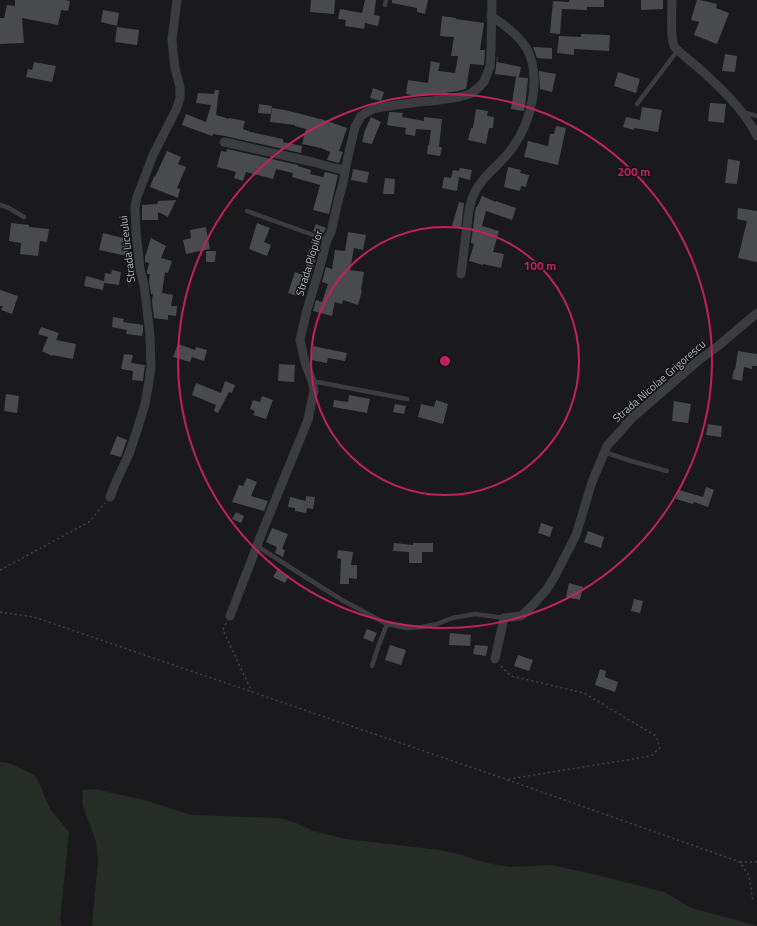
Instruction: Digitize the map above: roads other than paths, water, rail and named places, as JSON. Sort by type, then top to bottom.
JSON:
[{"type":"street","name":"Strada Liceului","points":[[110,497],[129,454],[138,427],[145,404],[151,367],[150,335],[144,285],[140,269],[135,207],[137,197],[153,155],[176,110],[180,98],[180,87],[175,68],[172,39],[177,0]]},
{"type":"street","name":"Strada Plopilor","points":[[230,616],[308,420],[314,390],[300,340],[327,240],[331,232],[355,127],[361,116],[376,108],[459,97],[470,94],[478,88],[484,82],[490,66],[492,0]]},
{"type":"street","points":[[672,0],[674,46],[733,100],[757,136]]},
{"type":"street","points":[[461,274],[472,198],[482,180],[514,146],[528,119],[533,97],[534,71],[527,50],[515,34],[498,20],[491,17]]},
{"type":"street","points":[[224,142],[345,170]]},
{"type":"street","name":"Strada Nicolae Grigorescu","points":[[504,618],[521,616],[547,589],[555,576],[576,535],[592,482],[607,446],[633,417],[699,360],[757,313]]},
{"type":"street","points":[[495,659],[504,618]]},
{"type":"lane","points":[[637,104],[678,50]]},
{"type":"lane","points":[[742,112],[757,116]]},
{"type":"lane","points":[[0,204],[24,217]]},
{"type":"lane","points":[[247,211],[327,240]]},
{"type":"lane","points":[[312,381],[406,399]]},
{"type":"lane","points":[[604,452],[667,471]]},
{"type":"lane","points":[[257,546],[342,600],[387,624],[407,628],[422,627],[437,624],[452,618],[475,614],[504,618]]},
{"type":"lane","points":[[372,666],[387,624]]}]
